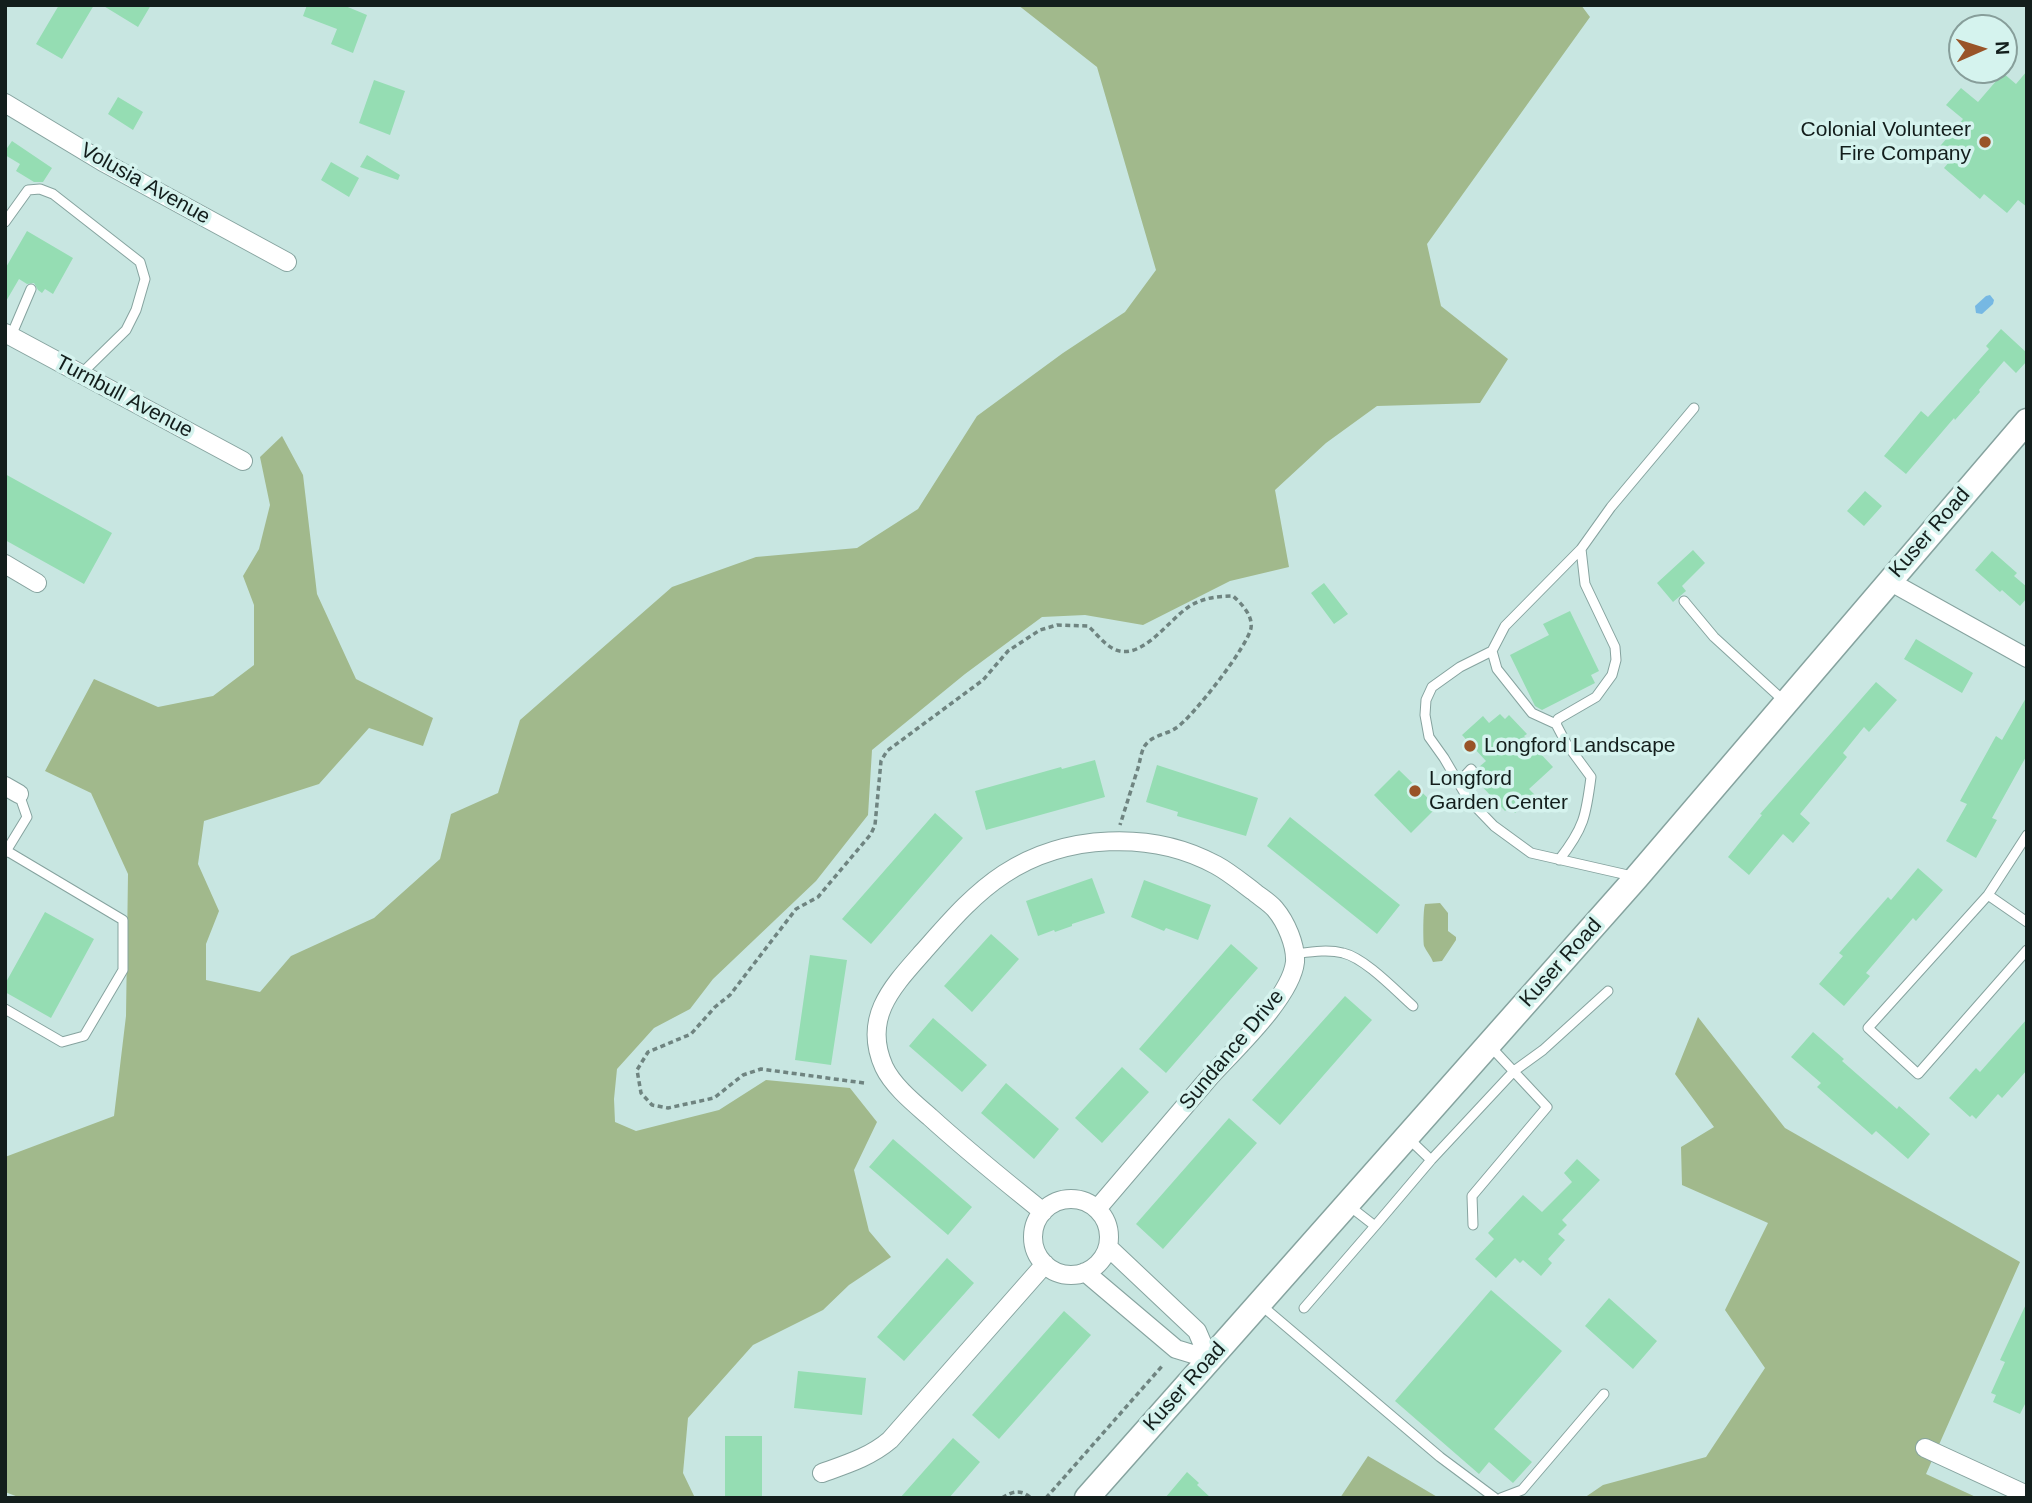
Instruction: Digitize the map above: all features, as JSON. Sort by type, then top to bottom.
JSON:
[{"type":"street","name":"Volusia Avenue","points":[[5,103],[103,162],[287,262]]},
{"type":"street","name":"Turnbull Avenue","points":[[8,335],[243,461]]},
{"type":"street","name":"Kuser Road","points":[[1087,1498],[1637,877],[2027,421]]},
{"type":"street","points":[[5,564],[37,583]]},
{"type":"street","points":[[1889,581],[2027,657]]},
{"type":"street","points":[[1043,1212],[917,1106],[885,1070],[878,1052],[876,1026],[879,1012],[888,996],[898,980],[956,914],[1006,872],[1038,857],[1086,843],[1117,840],[1165,846],[1215,864],[1275,909],[1289,932],[1294,954]]},
{"type":"street","name":"Sundance Drive","points":[[1097,1209],[1269,1011],[1282,993],[1291,973],[1295,962],[1294,954]]},
{"type":"street","points":[[1070,1199],[1089,1203],[1097,1209],[1108,1227],[1108,1247],[1100,1262],[1085,1272],[1064,1274],[1045,1264],[1036,1250],[1034,1234],[1035,1226],[1043,1212],[1051,1205],[1070,1199]]},
{"type":"street","points":[[1108,1247],[1197,1331],[1209,1359]]},
{"type":"street","points":[[822,1473],[864,1458],[890,1440],[1045,1264]]},
{"type":"street","points":[[1085,1272],[1176,1349],[1209,1359]]},
{"type":"street","points":[[1924,1448],[2027,1495]]},
{"type":"lane","points":[[5,222],[28,190],[40,188],[53,194],[140,262],[145,279],[136,310],[126,330],[81,374]]},
{"type":"lane","points":[[8,335],[31,289]]},
{"type":"lane","points":[[1637,877],[1531,853],[1494,826],[1468,799],[1429,737],[1425,715],[1426,700],[1432,687],[1460,667],[1492,651],[1505,626],[1581,549],[1611,507],[1694,408]]},
{"type":"lane","points":[[1556,724],[1558,719],[1596,697],[1612,675],[1616,660],[1615,647],[1586,584],[1581,549]]},
{"type":"lane","points":[[1684,601],[1714,637],[1785,703]]},
{"type":"lane","points":[[1492,651],[1497,669],[1532,713],[1556,724],[1566,743],[1591,777],[1586,815],[1575,840],[1559,860]]},
{"type":"lane","points":[[1459,782],[1471,769],[1475,774]]},
{"type":"lane","points":[[5,1009],[62,1042],[84,1035],[123,970],[123,920],[6,852],[27,817],[12,790]]},
{"type":"lane","points":[[2027,835],[1987,895],[1868,1028],[1919,1074],[2027,950]]},
{"type":"lane","points":[[1987,895],[2027,922]]},
{"type":"lane","points":[[1294,954],[1328,951],[1344,953],[1370,968],[1413,1006]]},
{"type":"lane","points":[[1304,1308],[1431,1160],[1514,1071],[1543,1050],[1608,991]]},
{"type":"lane","points":[[1473,1224],[1472,1196],[1547,1107],[1489,1044]]},
{"type":"lane","points":[[1406,1137],[1431,1160]]},
{"type":"lane","points":[[1347,1204],[1374,1226]]},
{"type":"lane","points":[[1259,1304],[1440,1457],[1495,1498]]},
{"type":"lane","points":[[1501,1498],[1522,1490],[1604,1394]]},
{"type":"path","points":[[864,1083],[761,1069],[744,1075],[714,1098],[668,1108],[652,1105],[642,1093],[637,1070],[648,1052],[691,1034],[715,1007],[730,995],[796,909],[818,897],[871,834],[875,825],[881,761],[887,751],[983,680],[1008,651],[1040,630],[1057,625],[1088,626],[1112,648],[1125,653],[1140,649],[1188,607],[1214,596],[1233,596],[1242,604],[1251,628],[1234,659],[1189,717],[1175,729],[1158,735],[1145,745],[1120,827]]},
{"type":"path","points":[[1046,1498],[1163,1365]]},
{"type":"path","points":[[1002,1498],[1015,1491],[1031,1498]]},
{"type":"green space","points":[[1018,5],[1581,5],[1590,17],[1427,244],[1441,306],[1508,359],[1480,403],[1377,406],[1326,443],[1275,490],[1289,567],[1230,581],[1143,625],[1085,615],[1042,617],[965,674],[872,750],[868,815],[816,881],[713,979],[690,1009],[654,1028],[617,1069],[615,1122],[636,1131],[719,1110],[766,1080],[850,1088],[877,1122],[854,1170],[869,1231],[891,1257],[849,1285],[823,1310],[753,1345],[688,1418],[683,1473],[695,1498],[21,1498],[5,1492],[5,1157],[114,1116],[126,1016],[128,874],[91,793],[45,771],[94,679],[158,707],[213,696],[254,665],[254,605],[243,576],[259,549],[270,505],[260,457],[282,436],[303,475],[317,594],[356,679],[433,718],[423,746],[369,728],[319,784],[204,821],[198,864],[219,911],[206,944],[206,980],[260,992],[291,956],[374,918],[440,859],[451,814],[498,793],[520,720],[672,587],[756,557],[857,548],[918,509],[977,416],[1063,353],[1125,312],[1156,270],[1097,67]]},
{"type":"green space","points":[[1440,903],[1448,913],[1448,931],[1456,940],[1442,961],[1433,962],[1424,946],[1424,907],[1425,904]]},
{"type":"green space","points":[[1698,1017],[1785,1128],[2020,1262],[1926,1474],[1978,1498],[1584,1498],[1603,1485],[1706,1457],[1765,1368],[1725,1310],[1768,1223],[1682,1185],[1681,1147],[1714,1127],[1675,1074]]},
{"type":"green space","points":[[1368,1456],[1439,1498],[1340,1498]]},
{"type":"water","points":[[1990,295],[1994,300],[1993,304],[1982,314],[1976,313],[1975,306]]},
{"type":"building","points":[[59,5],[94,5],[62,59],[36,44]]},
{"type":"building","points":[[102,5],[151,5],[138,27]]},
{"type":"building","points":[[307,5],[343,5],[367,15],[353,53],[331,44],[337,29],[303,16]]},
{"type":"building","name":"Colonial Volunteer Fire Company","points":[[2027,71],[2027,207],[2018,200],[2007,213],[1984,194],[1980,199],[1944,168],[1949,162],[1936,151],[1963,119],[1946,105],[1961,88],[1978,102],[1994,84],[2018,84]]},
{"type":"building","points":[[374,80],[405,91],[390,135],[359,123]]},
{"type":"building","points":[[118,97],[143,112],[133,130],[108,114]]},
{"type":"building","points":[[12,141],[52,168],[43,182],[34,182],[16,171],[20,164],[5,155]]},
{"type":"building","points":[[367,155],[400,175],[398,180],[360,167]]},
{"type":"building","points":[[331,162],[359,178],[349,197],[321,180]]},
{"type":"building","points":[[27,231],[73,258],[53,294],[45,289],[42,293],[34,283],[27,284],[19,279],[5,303],[5,269]]},
{"type":"building","points":[[2001,329],[2027,353],[2027,361],[2016,373],[2004,361],[1980,392],[1906,474],[1884,456],[1921,411],[1928,417],[1989,349],[1986,346]]},
{"type":"building","points":[[5,474],[112,533],[84,584],[5,540]]},
{"type":"building","points":[[1865,491],[1882,506],[1864,526],[1847,511]]},
{"type":"building","points":[[1693,550],[1705,563],[1682,586],[1686,591],[1673,602],[1657,583]]},
{"type":"building","points":[[1992,551],[2017,573],[2014,576],[2027,587],[2027,598],[2020,606],[1975,570]]},
{"type":"building","points":[[1324,583],[1348,614],[1334,624],[1311,593]]},
{"type":"building","points":[[1570,611],[1599,671],[1591,675],[1595,683],[1542,710],[1535,706],[1510,655],[1549,635],[1543,624]]},
{"type":"building","points":[[1916,639],[1973,673],[1962,693],[1904,659]]},
{"type":"building","points":[[1876,682],[1897,700],[1869,732],[1864,727],[1843,753],[1847,757],[1800,814],[1810,823],[1793,843],[1783,834],[1749,875],[1728,857],[1762,815],[1760,814]]},
{"type":"building","points":[[2027,696],[2027,755],[1992,818],[1997,820],[1976,858],[1946,841],[1967,804],[1960,801],[1996,736],[2002,740]]},
{"type":"building","points":[[1500,714],[1505,719],[1509,715],[1527,734],[1524,736],[1553,767],[1529,789],[1535,795],[1515,813],[1510,807],[1505,811],[1477,781],[1482,776],[1479,767],[1486,761],[1462,735],[1483,716],[1489,723]]},
{"type":"building","points":[[1095,760],[1105,797],[986,830],[975,791]]},
{"type":"building","points":[[1157,765],[1258,798],[1246,836],[1177,816],[1178,812],[1146,802]]},
{"type":"building","points":[[1399,770],[1437,807],[1411,833],[1374,795]]},
{"type":"building","points":[[935,813],[963,838],[871,944],[842,919]]},
{"type":"building","points":[[1290,817],[1400,905],[1377,934],[1267,846]]},
{"type":"building","points":[[1918,868],[1943,890],[1916,921],[1913,918],[1866,973],[1870,976],[1844,1006],[1819,984],[1843,956],[1839,953],[1888,897],[1891,900]]},
{"type":"building","points":[[1092,878],[1105,913],[1038,936],[1026,901]]},
{"type":"building","points":[[1144,880],[1211,905],[1198,940],[1166,928],[1164,931],[1131,917]]},
{"type":"building","points":[[45,912],[94,939],[51,1018],[5,992],[5,984]]},
{"type":"building","points":[[991,934],[1019,959],[972,1012],[944,986]]},
{"type":"building","points":[[1231,944],[1258,968],[1166,1073],[1139,1049]]},
{"type":"building","points":[[810,955],[847,960],[831,1065],[795,1060]]},
{"type":"building","points":[[1345,996],[1372,1020],[1280,1125],[1252,1100]]},
{"type":"building","points":[[933,1018],[987,1065],[962,1092],[909,1046]]},
{"type":"building","points":[[2027,1019],[2027,1070],[2002,1098],[1998,1094],[1976,1119],[1972,1115],[1970,1117],[1949,1098],[1976,1068],[1980,1072]]},
{"type":"building","points":[[1813,1032],[1897,1109],[1899,1106],[1930,1134],[1908,1159],[1876,1131],[1872,1135],[1817,1087],[1821,1083],[1791,1057]]},
{"type":"building","points":[[1122,1067],[1149,1092],[1102,1143],[1075,1118]]},
{"type":"building","points":[[1006,1083],[1059,1129],[1034,1159],[981,1113]]},
{"type":"building","points":[[1229,1118],[1257,1143],[1163,1249],[1136,1224]]},
{"type":"building","points":[[893,1139],[972,1207],[948,1235],[869,1167]]},
{"type":"building","points":[[1577,1159],[1600,1180],[1562,1220],[1567,1225],[1558,1234],[1565,1240],[1548,1259],[1552,1263],[1541,1276],[1523,1260],[1520,1263],[1515,1258],[1496,1278],[1475,1259],[1494,1239],[1488,1233],[1523,1195],[1542,1212],[1572,1182],[1564,1173]]},
{"type":"building","points":[[947,1258],[974,1283],[904,1361],[877,1337]]},
{"type":"building","points":[[1491,1290],[1562,1351],[1494,1429],[1532,1462],[1513,1483],[1489,1462],[1479,1474],[1395,1401]]},
{"type":"building","points":[[1609,1298],[1657,1341],[1633,1369],[1585,1326]]},
{"type":"building","points":[[2027,1302],[2027,1400],[2020,1414],[1993,1402],[1996,1395],[1991,1393],[2005,1362],[2000,1360]]},
{"type":"building","points":[[1064,1311],[1091,1335],[999,1439],[972,1415]]},
{"type":"building","points":[[798,1371],[866,1378],[862,1415],[794,1408]]},
{"type":"building","points":[[725,1436],[762,1436],[762,1498],[725,1498]]},
{"type":"building","points":[[953,1438],[980,1462],[949,1498],[900,1498]]},
{"type":"building","points":[[1187,1472],[1199,1483],[1197,1485],[1211,1498],[1165,1498]]},
{"type":"place","name":"Colonial Volunteer Fire Company","points":[[1985,142]]},
{"type":"place","name":"Longford Landscape","points":[[1470,746]]},
{"type":"place","name":"Longford Garden Center","points":[[1415,791]]}]
